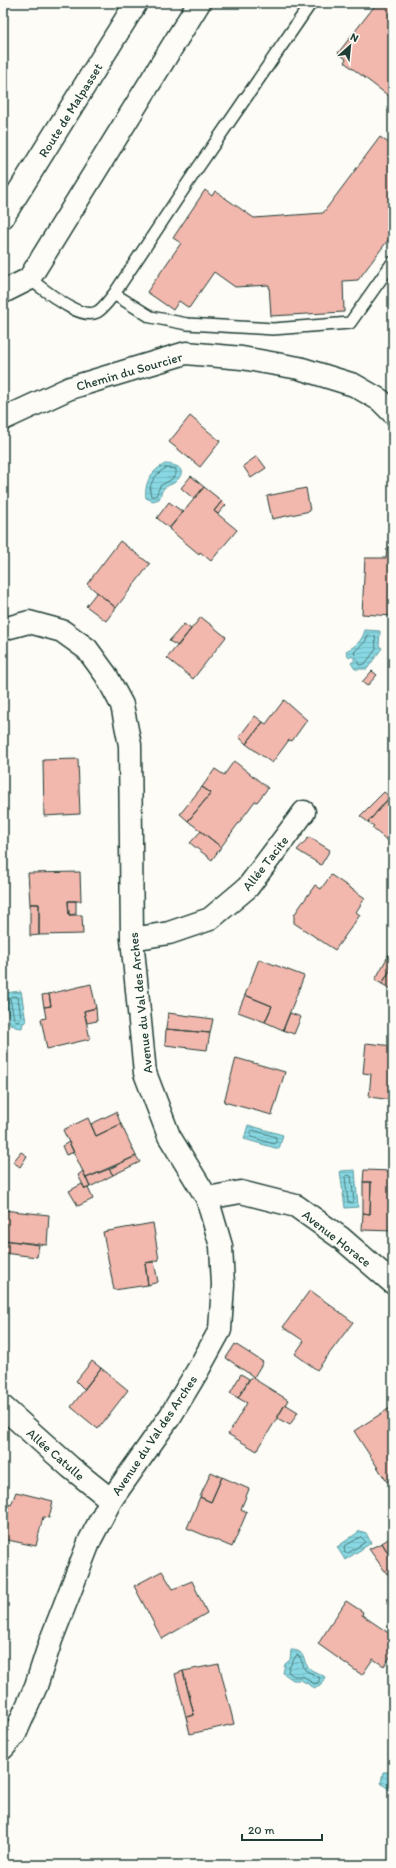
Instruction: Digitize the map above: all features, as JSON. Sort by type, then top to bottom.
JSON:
[{"type":"street","name":"Route de Malpasset","points":[[3,217],[136,3]]},
{"type":"street","points":[[3,292],[29,279],[199,3]]},
{"type":"street","name":"Chemin du Sourcier","points":[[3,419],[70,388],[186,353],[242,358],[299,368],[354,385],[380,400],[393,413]]},
{"type":"street","name":"Avenue du Val des Arches","points":[[3,630],[29,622],[62,631],[87,649],[106,675],[122,704],[130,745],[132,939],[145,1073],[169,1136],[207,1198],[221,1246],[223,1285],[220,1330],[171,1415],[111,1500],[90,1540],[51,1640],[36,1686],[14,1734],[3,1748]]},
{"type":"street","name":"Allée Tacite","points":[[132,939],[168,933],[210,919],[248,887],[304,812]]},
{"type":"street","name":"Avenue Horace","points":[[207,1198],[241,1192],[296,1206],[341,1238],[393,1283]]},
{"type":"street","name":"Allée Catulle","points":[[3,1407],[70,1467],[111,1500]]},
{"type":"lane","points":[[29,279],[76,312],[88,315],[98,312],[114,294],[195,172],[311,3]]},
{"type":"lane","points":[[114,294],[151,317],[187,324],[273,329],[350,323],[393,262]]},
{"type":"water","points":[[165,464],[174,465],[180,468],[181,474],[179,478],[174,483],[164,488],[159,499],[153,501],[146,498],[147,482],[156,470]]},
{"type":"water","points":[[365,630],[380,631],[379,646],[382,648],[367,669],[355,669],[351,663],[355,660],[352,656],[349,658],[346,651],[358,643]]},
{"type":"water","points":[[21,991],[26,1022],[23,1023],[22,1028],[15,1027],[13,1024],[10,1025],[5,993]]},
{"type":"water","points":[[248,1125],[283,1135],[279,1149],[244,1139]]},
{"type":"water","points":[[355,1170],[358,1207],[345,1208],[340,1171]]},
{"type":"water","points":[[360,1531],[366,1533],[371,1543],[345,1560],[337,1547]]},
{"type":"water","points":[[291,1650],[296,1650],[301,1653],[309,1668],[325,1677],[320,1686],[315,1688],[301,1680],[293,1680],[283,1673],[285,1664],[290,1660]]},
{"type":"water","points":[[392,1769],[393,1793],[381,1783],[383,1772],[390,1772]]},
{"type":"building","points":[[377,3],[393,3],[393,93],[390,97],[344,62],[346,59],[338,53]]},
{"type":"building","points":[[380,137],[393,146],[393,243],[388,240],[358,280],[343,281],[344,312],[271,316],[269,285],[235,287],[214,272],[189,308],[179,301],[173,310],[147,292],[181,243],[173,238],[205,190],[212,196],[215,191],[254,218],[323,213]]},
{"type":"building","points":[[190,416],[220,441],[200,467],[169,442]]},
{"type":"building","points":[[257,456],[266,468],[251,478],[243,466]]},
{"type":"building","points":[[191,476],[204,487],[194,499],[181,488]]},
{"type":"building","points":[[204,487],[222,501],[214,511],[237,530],[211,561],[200,552],[199,554],[169,529]]},
{"type":"building","points":[[306,488],[310,511],[272,519],[267,496]]},
{"type":"building","points":[[222,501],[226,505],[218,514],[214,511]]},
{"type":"building","points":[[169,502],[183,512],[169,528],[157,518]]},
{"type":"building","points":[[120,541],[150,564],[116,608],[87,584]]},
{"type":"building","points":[[387,548],[393,549],[393,616],[362,614],[365,558],[386,558]]},
{"type":"building","points":[[97,592],[116,608],[106,621],[86,606]]},
{"type":"building","points":[[201,617],[226,637],[193,679],[167,658]]},
{"type":"building","points":[[184,624],[191,629],[178,646],[169,641]]},
{"type":"building","points":[[372,671],[377,675],[367,686],[362,682]]},
{"type":"building","points":[[284,700],[307,720],[292,741],[289,740],[272,763],[246,744],[263,722],[266,724]]},
{"type":"building","points":[[255,716],[263,722],[246,744],[239,737]]},
{"type":"building","points":[[78,759],[80,814],[44,816],[43,760]]},
{"type":"building","points":[[234,761],[268,788],[257,802],[255,801],[221,847],[188,821],[211,793],[202,787],[215,769],[224,775]]},
{"type":"building","points":[[202,787],[211,793],[188,821],[180,814]]},
{"type":"building","points":[[384,792],[390,797],[368,822],[360,816]]},
{"type":"building","points":[[393,793],[393,845],[372,828],[374,826],[368,822]]},
{"type":"building","points":[[201,831],[221,847],[212,860],[190,843]]},
{"type":"building","points":[[309,837],[330,850],[321,865],[297,850]]},
{"type":"building","points":[[80,872],[81,901],[68,901],[69,915],[82,915],[83,934],[39,935],[39,904],[30,904],[28,873]]},
{"type":"building","points":[[331,875],[365,898],[356,912],[360,915],[335,950],[294,923],[294,915],[315,885],[321,889]]},
{"type":"building","points":[[68,901],[76,901],[76,914],[69,915]]},
{"type":"building","points":[[30,904],[39,904],[39,935],[30,936]]},
{"type":"building","points":[[393,947],[393,962],[387,958]]},
{"type":"building","points":[[387,958],[393,962],[393,965],[382,984],[375,980]]},
{"type":"building","points":[[259,959],[304,976],[283,1030],[265,1022],[272,1006],[245,995]]},
{"type":"building","points":[[393,965],[393,990],[382,984]]},
{"type":"building","points":[[91,984],[96,1008],[84,1011],[90,1039],[47,1049],[41,1019],[46,1018],[44,1007],[51,1006],[49,994]]},
{"type":"building","points":[[49,994],[51,1006],[44,1007],[42,995]]},
{"type":"building","points":[[245,995],[272,1006],[265,1022],[238,1012]]},
{"type":"building","points":[[96,1008],[97,1021],[87,1023],[84,1011]]},
{"type":"building","points":[[168,1013],[213,1019],[210,1033],[166,1029]]},
{"type":"building","points":[[290,1013],[301,1017],[294,1034],[283,1030]]},
{"type":"building","points":[[166,1029],[210,1033],[207,1050],[165,1045]]},
{"type":"building","points":[[366,1043],[393,1046],[393,1100],[369,1097],[371,1074],[363,1073]]},
{"type":"building","points":[[236,1058],[285,1072],[272,1115],[224,1102]]},
{"type":"building","points":[[116,1112],[121,1124],[96,1136],[91,1124]]},
{"type":"building","points":[[88,1118],[96,1136],[121,1124],[136,1156],[86,1178],[63,1130]]},
{"type":"building","points":[[69,1142],[74,1152],[66,1155],[62,1146]]},
{"type":"building","points":[[21,1152],[27,1156],[20,1167],[13,1162]]},
{"type":"building","points":[[136,1156],[140,1162],[113,1175],[109,1169]]},
{"type":"building","points":[[109,1169],[113,1175],[90,1187],[86,1178]]},
{"type":"building","points":[[364,1170],[393,1171],[393,1231],[362,1230],[363,1213],[370,1214],[371,1182],[363,1182]]},
{"type":"building","points":[[83,1171],[90,1187],[85,1189],[78,1175]]},
{"type":"building","points":[[363,1182],[371,1182],[370,1214],[363,1213]]},
{"type":"building","points":[[82,1184],[85,1189],[88,1188],[93,1199],[78,1206],[69,1191]]},
{"type":"building","points":[[3,1210],[49,1215],[47,1245],[3,1240]]},
{"type":"building","points":[[153,1223],[159,1260],[145,1263],[148,1285],[114,1290],[103,1232]]},
{"type":"building","points":[[3,1240],[39,1245],[37,1257],[3,1253]]},
{"type":"building","points":[[154,1262],[158,1282],[148,1285],[145,1263]]},
{"type":"building","points":[[310,1290],[353,1322],[317,1370],[295,1354],[304,1341],[283,1327]]},
{"type":"building","points":[[235,1344],[263,1362],[254,1377],[226,1358]]},
{"type":"building","points":[[92,1361],[101,1368],[84,1389],[76,1381]]},
{"type":"building","points":[[101,1368],[128,1390],[98,1429],[71,1407]]},
{"type":"building","points":[[241,1374],[249,1379],[238,1398],[230,1393]]},
{"type":"building","points":[[251,1377],[288,1400],[257,1451],[228,1434],[247,1403],[238,1398]]},
{"type":"building","points":[[285,1404],[298,1412],[290,1425],[277,1418]]},
{"type":"building","points":[[393,1406],[393,1478],[387,1482],[354,1431]]},
{"type":"building","points":[[211,1472],[222,1477],[211,1502],[200,1497]]},
{"type":"building","points":[[222,1477],[249,1489],[241,1509],[247,1512],[232,1547],[187,1528],[200,1497],[211,1502]]},
{"type":"building","points":[[16,1492],[53,1501],[49,1518],[43,1517],[36,1546],[3,1539],[3,1503],[11,1505]]},
{"type":"building","points":[[393,1536],[393,1561],[382,1543]]},
{"type":"building","points":[[382,1543],[393,1561],[393,1570],[387,1574],[369,1549]]},
{"type":"building","points":[[162,1571],[173,1589],[192,1581],[207,1613],[162,1639],[134,1586]]},
{"type":"building","points":[[346,1601],[363,1612],[362,1615],[393,1636],[393,1653],[384,1666],[373,1659],[362,1675],[318,1644]]},
{"type":"building","points":[[219,1664],[234,1724],[190,1734],[186,1717],[194,1715],[183,1671]]},
{"type":"building","points":[[183,1671],[194,1715],[186,1717],[175,1674]]}]
